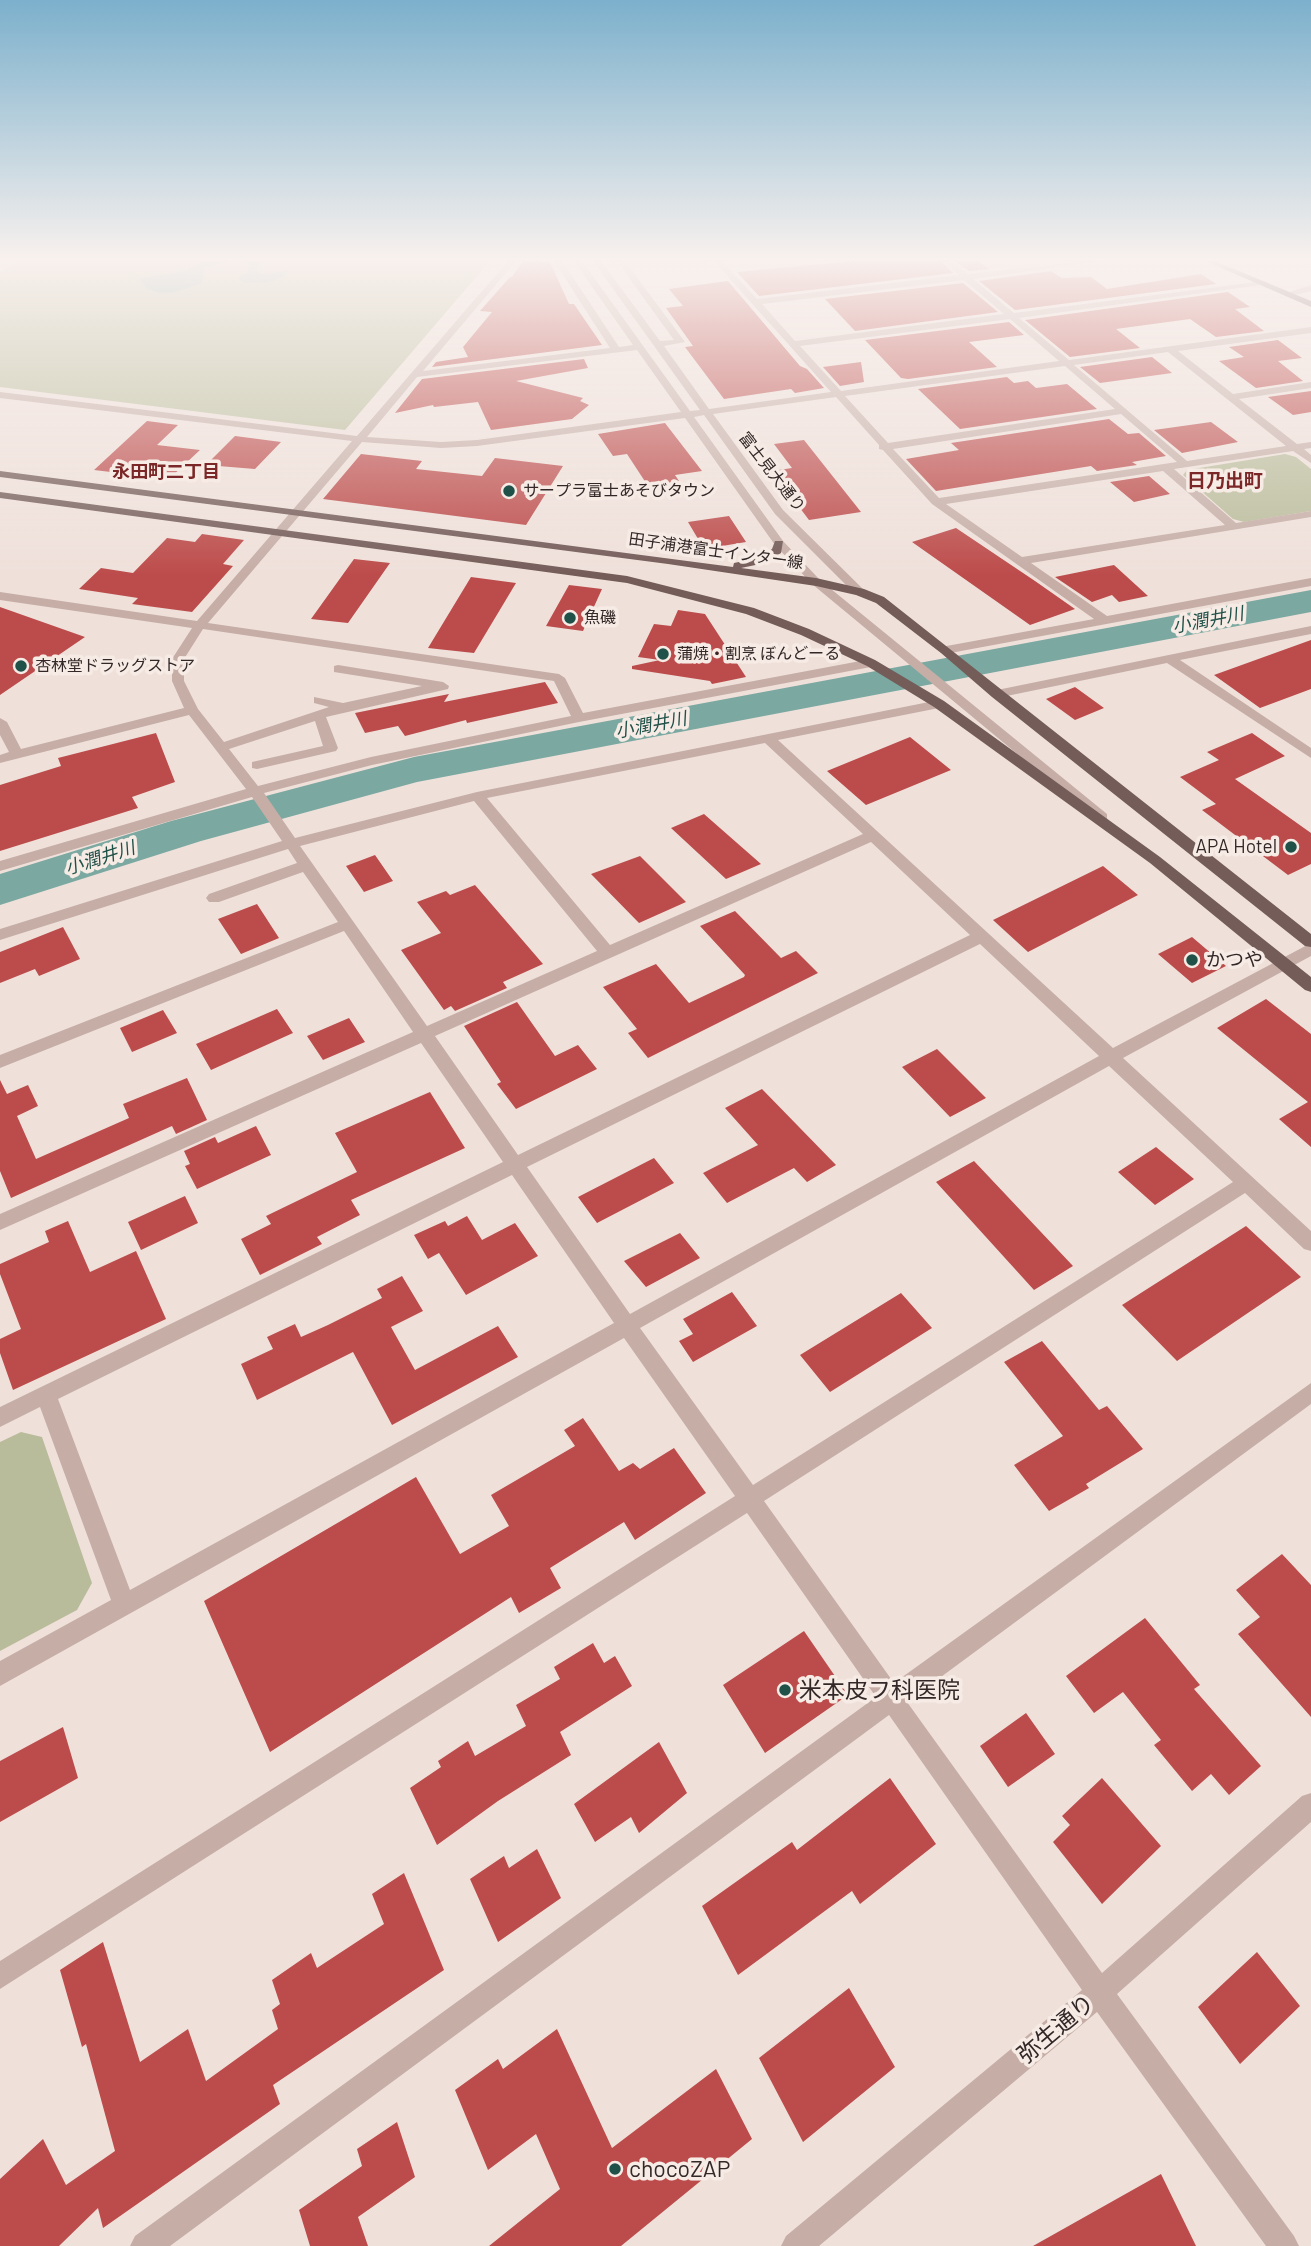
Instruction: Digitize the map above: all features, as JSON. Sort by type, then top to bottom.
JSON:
[{"type":"main road","name":"田子浦港富士インター線","points":[[0,474],[668,561],[816,582],[860,592],[880,600],[945,649],[997,694],[1311,942]]},
{"type":"main road","points":[[0,495],[627,580],[673,589],[750,611],[805,632],[871,663],[939,705],[1155,860],[1311,986]]},
{"type":"main road","points":[[668,561],[747,565],[772,556],[779,543]]},
{"type":"street","points":[[421,366],[200,625],[178,659],[178,681],[192,710],[255,790],[628,1326],[1100,1992],[1284,2246]]},
{"type":"street","points":[[414,374],[483,366]]},
{"type":"street","name":"富士見大通り","points":[[653,366],[779,543],[816,582],[1155,860]]},
{"type":"street","name":"富士見大通り","points":[[674,366],[779,512],[860,592]]},
{"type":"street","points":[[812,366],[883,447],[936,502],[1103,620]]},
{"type":"street","points":[[0,396],[406,444],[477,443],[1048,366]]},
{"type":"street","points":[[1071,366],[1185,464]]},
{"type":"street","points":[[1191,366],[1311,460]]},
{"type":"street","points":[[1230,397],[1311,385]]},
{"type":"street","points":[[883,447],[1122,411]]},
{"type":"street","points":[[936,502],[1311,445]]},
{"type":"street","points":[[1164,466],[1234,527]]},
{"type":"street","points":[[1021,561],[1311,514]]},
{"type":"street","points":[[945,649],[1311,582]]},
{"type":"street","points":[[0,596],[559,678],[579,718]]},
{"type":"street","points":[[997,694],[1311,630]]},
{"type":"street","points":[[1168,658],[1311,754]]},
{"type":"street","points":[[0,866],[255,790],[371,761],[579,718],[871,663]]},
{"type":"street","points":[[221,747],[320,717],[343,707],[443,686],[338,669]]},
{"type":"street","points":[[319,699],[343,707]]},
{"type":"street","points":[[0,935],[292,843],[477,796],[939,705]]},
{"type":"street","points":[[0,759],[192,710]]},
{"type":"street","points":[[257,765],[331,748],[320,717]]},
{"type":"street","points":[[0,722],[17,754]]},
{"type":"street","points":[[768,738],[1311,1243]]},
{"type":"street","points":[[477,796],[607,952]]},
{"type":"street","points":[[0,1222],[871,836]]},
{"type":"street","points":[[214,898],[307,865]]},
{"type":"street","points":[[0,1062],[348,924]]},
{"type":"street","points":[[0,1417],[980,937]]},
{"type":"street","points":[[0,1674],[1111,1057],[1311,949]]},
{"type":"street","points":[[0,1976],[1246,1183]]},
{"type":"street","points":[[145,2246],[1311,1392]]},
{"type":"street","points":[[46,1395],[124,1605]]},
{"type":"street","name":"弥生通り","points":[[796,2246],[1100,1992],[1311,1805]]},
{"type":"green space","points":[[0,366],[400,366],[345,430],[0,387]]},
{"type":"green space","points":[[1285,454],[1296,457],[1311,469],[1311,511],[1244,522],[1233,519],[1183,475],[1187,470]]},
{"type":"green space","points":[[21,1432],[42,1437],[92,1583],[77,1610],[0,1651],[0,1442]]},
{"type":"building","points":[[529,366],[587,366],[588,368],[516,381],[583,398],[580,401],[589,405],[572,419],[491,430],[478,402],[433,405],[395,413],[422,379]]},
{"type":"building","points":[[699,366],[800,366],[807,369],[824,388],[795,393],[791,389],[724,399]]},
{"type":"building","points":[[862,366],[864,382],[840,386],[823,367]]},
{"type":"building","points":[[889,366],[997,367],[908,379],[901,378]]},
{"type":"building","points":[[1163,366],[1172,373],[1100,383],[1080,367]]},
{"type":"building","points":[[1226,366],[1284,366],[1303,381],[1256,388]]},
{"type":"building","points":[[1007,377],[1014,383],[1028,381],[1036,388],[1067,384],[1097,409],[960,429],[918,389]]},
{"type":"building","points":[[1311,391],[1311,412],[1293,415],[1268,397]]},
{"type":"building","points":[[1109,419],[1128,434],[1139,433],[1166,456],[1132,462],[1137,465],[1097,471],[1091,466],[936,491],[906,459],[959,450],[951,443]]},
{"type":"building","points":[[147,421],[178,425],[157,445],[200,450],[169,479],[94,470]]},
{"type":"building","points":[[1211,422],[1238,442],[1182,453],[1154,430]]},
{"type":"building","points":[[665,423],[702,471],[675,475],[679,481],[648,486],[627,454],[613,456],[598,434]]},
{"type":"building","points":[[235,436],[281,442],[255,469],[206,465]]},
{"type":"building","points":[[804,440],[861,512],[809,520],[772,471],[792,468],[774,444]]},
{"type":"building","points":[[361,454],[422,461],[416,469],[482,476],[495,458],[563,466],[526,525],[323,499]]},
{"type":"building","points":[[1149,476],[1170,494],[1134,502],[1110,482]]},
{"type":"building","points":[[729,516],[746,542],[704,549],[688,522]]},
{"type":"building","points":[[956,528],[1075,609],[1030,625],[912,542]]},
{"type":"building","points":[[202,534],[244,540],[223,564],[233,566],[192,612],[132,604],[138,598],[79,589],[101,568],[133,573],[167,538],[195,542]]},
{"type":"building","points":[[354,559],[390,563],[348,623],[311,619]]},
{"type":"building","points":[[1114,565],[1148,596],[1119,602],[1112,595],[1092,602],[1055,577]]},
{"type":"building","points":[[471,577],[516,583],[474,653],[428,648]]},
{"type":"building","name":"魚磯","points":[[569,585],[602,589],[583,631],[546,626]]},
{"type":"building","name":"杏林堂ドラッグストア","points":[[0,607],[85,637],[0,695]]},
{"type":"building","points":[[678,610],[705,614],[746,677],[712,684],[710,681],[632,669],[632,666],[660,660],[638,657],[654,624],[671,626]]},
{"type":"building","points":[[1311,640],[1311,689],[1260,708],[1214,675]]},
{"type":"building","points":[[545,682],[558,703],[467,723],[466,720],[405,736],[398,726],[365,733],[355,713],[449,694],[444,702]]},
{"type":"building","points":[[1075,687],[1104,708],[1075,720],[1046,699]]},
{"type":"building","points":[[156,733],[175,782],[132,797],[138,808],[0,851],[0,785],[61,766],[58,758]]},
{"type":"building","points":[[1252,733],[1285,756],[1235,779],[1311,833],[1311,864],[1288,875],[1202,810],[1216,804],[1180,777],[1219,760],[1207,752]]},
{"type":"building","points":[[910,737],[951,770],[866,805],[827,771]]},
{"type":"building","points":[[704,814],[761,864],[726,879],[671,828]]},
{"type":"building","points":[[375,855],[393,881],[364,892],[346,866]]},
{"type":"building","points":[[640,856],[686,902],[639,923],[591,874]]},
{"type":"building","points":[[1103,866],[1138,895],[1028,952],[993,920]]},
{"type":"building","points":[[475,885],[543,964],[503,982],[507,988],[455,1011],[451,1006],[444,1010],[401,950],[441,933],[417,902],[446,891],[450,895]]},
{"type":"building","points":[[257,904],[279,938],[241,954],[218,919]]},
{"type":"building","points":[[735,911],[781,958],[796,951],[818,973],[648,1058],[628,1033],[637,1029],[603,987],[656,964],[689,1003],[744,977],[700,926]]},
{"type":"building","points":[[63,927],[80,959],[39,976],[35,969],[0,983],[0,952]]},
{"type":"building","name":"かつや","points":[[1192,937],[1226,966],[1192,983],[1158,954]]},
{"type":"building","points":[[1266,999],[1311,1034],[1311,1147],[1279,1119],[1308,1102],[1217,1028]]},
{"type":"building","points":[[517,1002],[555,1056],[578,1045],[597,1069],[516,1109],[497,1084],[501,1082],[464,1026]]},
{"type":"building","points":[[277,1009],[293,1033],[211,1070],[196,1044]]},
{"type":"building","points":[[163,1010],[177,1033],[132,1052],[120,1028]]},
{"type":"building","points":[[349,1018],[365,1042],[323,1060],[307,1036]]},
{"type":"building","points":[[937,1049],[986,1098],[950,1117],[902,1067]]},
{"type":"building","points":[[187,1078],[207,1120],[176,1134],[172,1126],[11,1198],[0,1171],[0,1080],[7,1094],[28,1085],[38,1106],[17,1116],[36,1159],[129,1118],[123,1104]]},
{"type":"building","points":[[762,1089],[836,1165],[807,1182],[794,1168],[727,1203],[703,1173],[758,1145],[725,1108]]},
{"type":"building","points":[[430,1092],[465,1148],[351,1200],[360,1215],[317,1237],[322,1244],[260,1275],[241,1239],[271,1224],[266,1216],[357,1172],[335,1133]]},
{"type":"building","points":[[256,1126],[271,1155],[197,1189],[185,1166],[190,1164],[184,1151],[215,1137],[218,1143]]},
{"type":"building","points":[[1156,1147],[1194,1179],[1155,1205],[1118,1172]]},
{"type":"building","points":[[654,1158],[674,1183],[597,1223],[578,1197]]},
{"type":"building","points":[[974,1161],[1073,1266],[1034,1290],[936,1182]]},
{"type":"building","points":[[185,1196],[198,1223],[141,1250],[128,1222]]},
{"type":"building","points":[[467,1216],[482,1240],[515,1223],[538,1256],[466,1295],[439,1253],[428,1259],[414,1235],[445,1221],[448,1226]]},
{"type":"building","points":[[68,1221],[90,1272],[136,1251],[166,1319],[13,1390],[0,1353],[0,1339],[21,1329],[0,1274],[0,1264],[49,1242],[45,1231]]},
{"type":"building","points":[[1246,1226],[1301,1277],[1177,1361],[1122,1305]]},
{"type":"building","points":[[680,1233],[700,1258],[646,1287],[624,1261]]},
{"type":"building","points":[[402,1276],[423,1311],[391,1327],[415,1370],[498,1326],[518,1357],[392,1425],[353,1352],[257,1400],[241,1364],[273,1349],[267,1337],[295,1324],[301,1337],[328,1325],[382,1298],[377,1289]]},
{"type":"building","points":[[732,1292],[757,1326],[693,1362],[679,1341],[693,1334],[683,1319]]},
{"type":"building","points":[[901,1293],[932,1328],[830,1392],[800,1355]]},
{"type":"building","points":[[1042,1341],[1099,1410],[1107,1406],[1143,1449],[1086,1484],[1089,1488],[1049,1511],[1014,1465],[1063,1436],[1004,1362]]},
{"type":"building","points":[[583,1418],[619,1471],[633,1463],[640,1469],[674,1448],[706,1493],[635,1540],[624,1522],[550,1568],[561,1588],[519,1613],[511,1597],[270,1752],[204,1601],[416,1477],[460,1554],[509,1526],[491,1495],[575,1446],[564,1430]]},
{"type":"building","points":[[1282,1554],[1311,1585],[1311,1717],[1238,1634],[1260,1617],[1236,1590]]},
{"type":"building","points":[[1145,1618],[1200,1685],[1194,1689],[1261,1766],[1229,1795],[1211,1774],[1192,1791],[1154,1745],[1161,1740],[1123,1692],[1094,1713],[1066,1676]]},
{"type":"building","name":"米本皮フ科医院","points":[[804,1631],[848,1695],[765,1753],[723,1685]]},
{"type":"building","points":[[593,1643],[604,1663],[615,1656],[632,1686],[560,1732],[571,1755],[498,1801],[437,1845],[410,1788],[441,1767],[438,1761],[468,1741],[475,1756],[526,1726],[516,1705],[560,1679],[554,1667]]},
{"type":"building","points":[[1026,1713],[1055,1754],[1008,1787],[980,1746]]},
{"type":"building","points":[[63,1727],[78,1778],[0,1822],[0,1761]]},
{"type":"building","points":[[659,1742],[687,1793],[639,1833],[631,1817],[595,1842],[574,1804]]},
{"type":"building","points":[[890,1778],[936,1844],[860,1904],[852,1891],[738,1975],[702,1906],[792,1842],[797,1850]]},
{"type":"building","points":[[1102,1778],[1161,1846],[1102,1904],[1053,1842],[1070,1825],[1062,1816]]},
{"type":"building","points":[[537,1849],[561,1898],[498,1942],[470,1879],[504,1856],[509,1868]]},
{"type":"building","points":[[404,1873],[444,1970],[273,2085],[280,2104],[103,2228],[98,2208],[59,2246],[0,2246],[0,2179],[43,2139],[66,2185],[115,2151],[86,2044],[82,2047],[60,1970],[103,1942],[140,2062],[188,2029],[206,2081],[278,2029],[272,2010],[280,2004],[272,1980],[311,1953],[317,1968],[384,1924],[372,1894]]},
{"type":"building","points":[[1257,1952],[1300,2006],[1240,2064],[1198,2007]]},
{"type":"building","points":[[849,1988],[895,2067],[803,2142],[759,2058]]},
{"type":"building","points":[[557,2029],[612,2148],[716,2069],[752,2139],[621,2246],[489,2246],[560,2189],[536,2134],[488,2170],[455,2090],[498,2059],[503,2069]]},
{"type":"building","points":[[397,2122],[415,2177],[358,2217],[368,2246],[310,2246],[299,2210],[362,2166],[357,2149]]},
{"type":"building","points":[[1161,2174],[1196,2246],[1033,2246]]},
{"type":"waterway","name":"小潤井川","points":[[0,890],[186,831],[414,770],[1311,601]]},
{"type":"place","name":"サープラ富士あそびタウン","points":[[509,491]]},
{"type":"place","name":"魚磯","points":[[570,618]]},
{"type":"place","name":"蒲焼・割烹 ぼんどーる","points":[[663,654]]},
{"type":"place","name":"杏林堂ドラッグストア","points":[[21,666]]},
{"type":"place","name":"APA Hotel","points":[[1291,847]]},
{"type":"place","name":"かつや","points":[[1192,960]]},
{"type":"place","name":"米本皮フ科医院","points":[[785,1690]]},
{"type":"place","name":"chocoZAP","points":[[615,2169]]},
{"type":"district","name":"永田町二丁目","points":[[166,472]]},
{"type":"district","name":"日乃出町","points":[[1225,481]]}]
